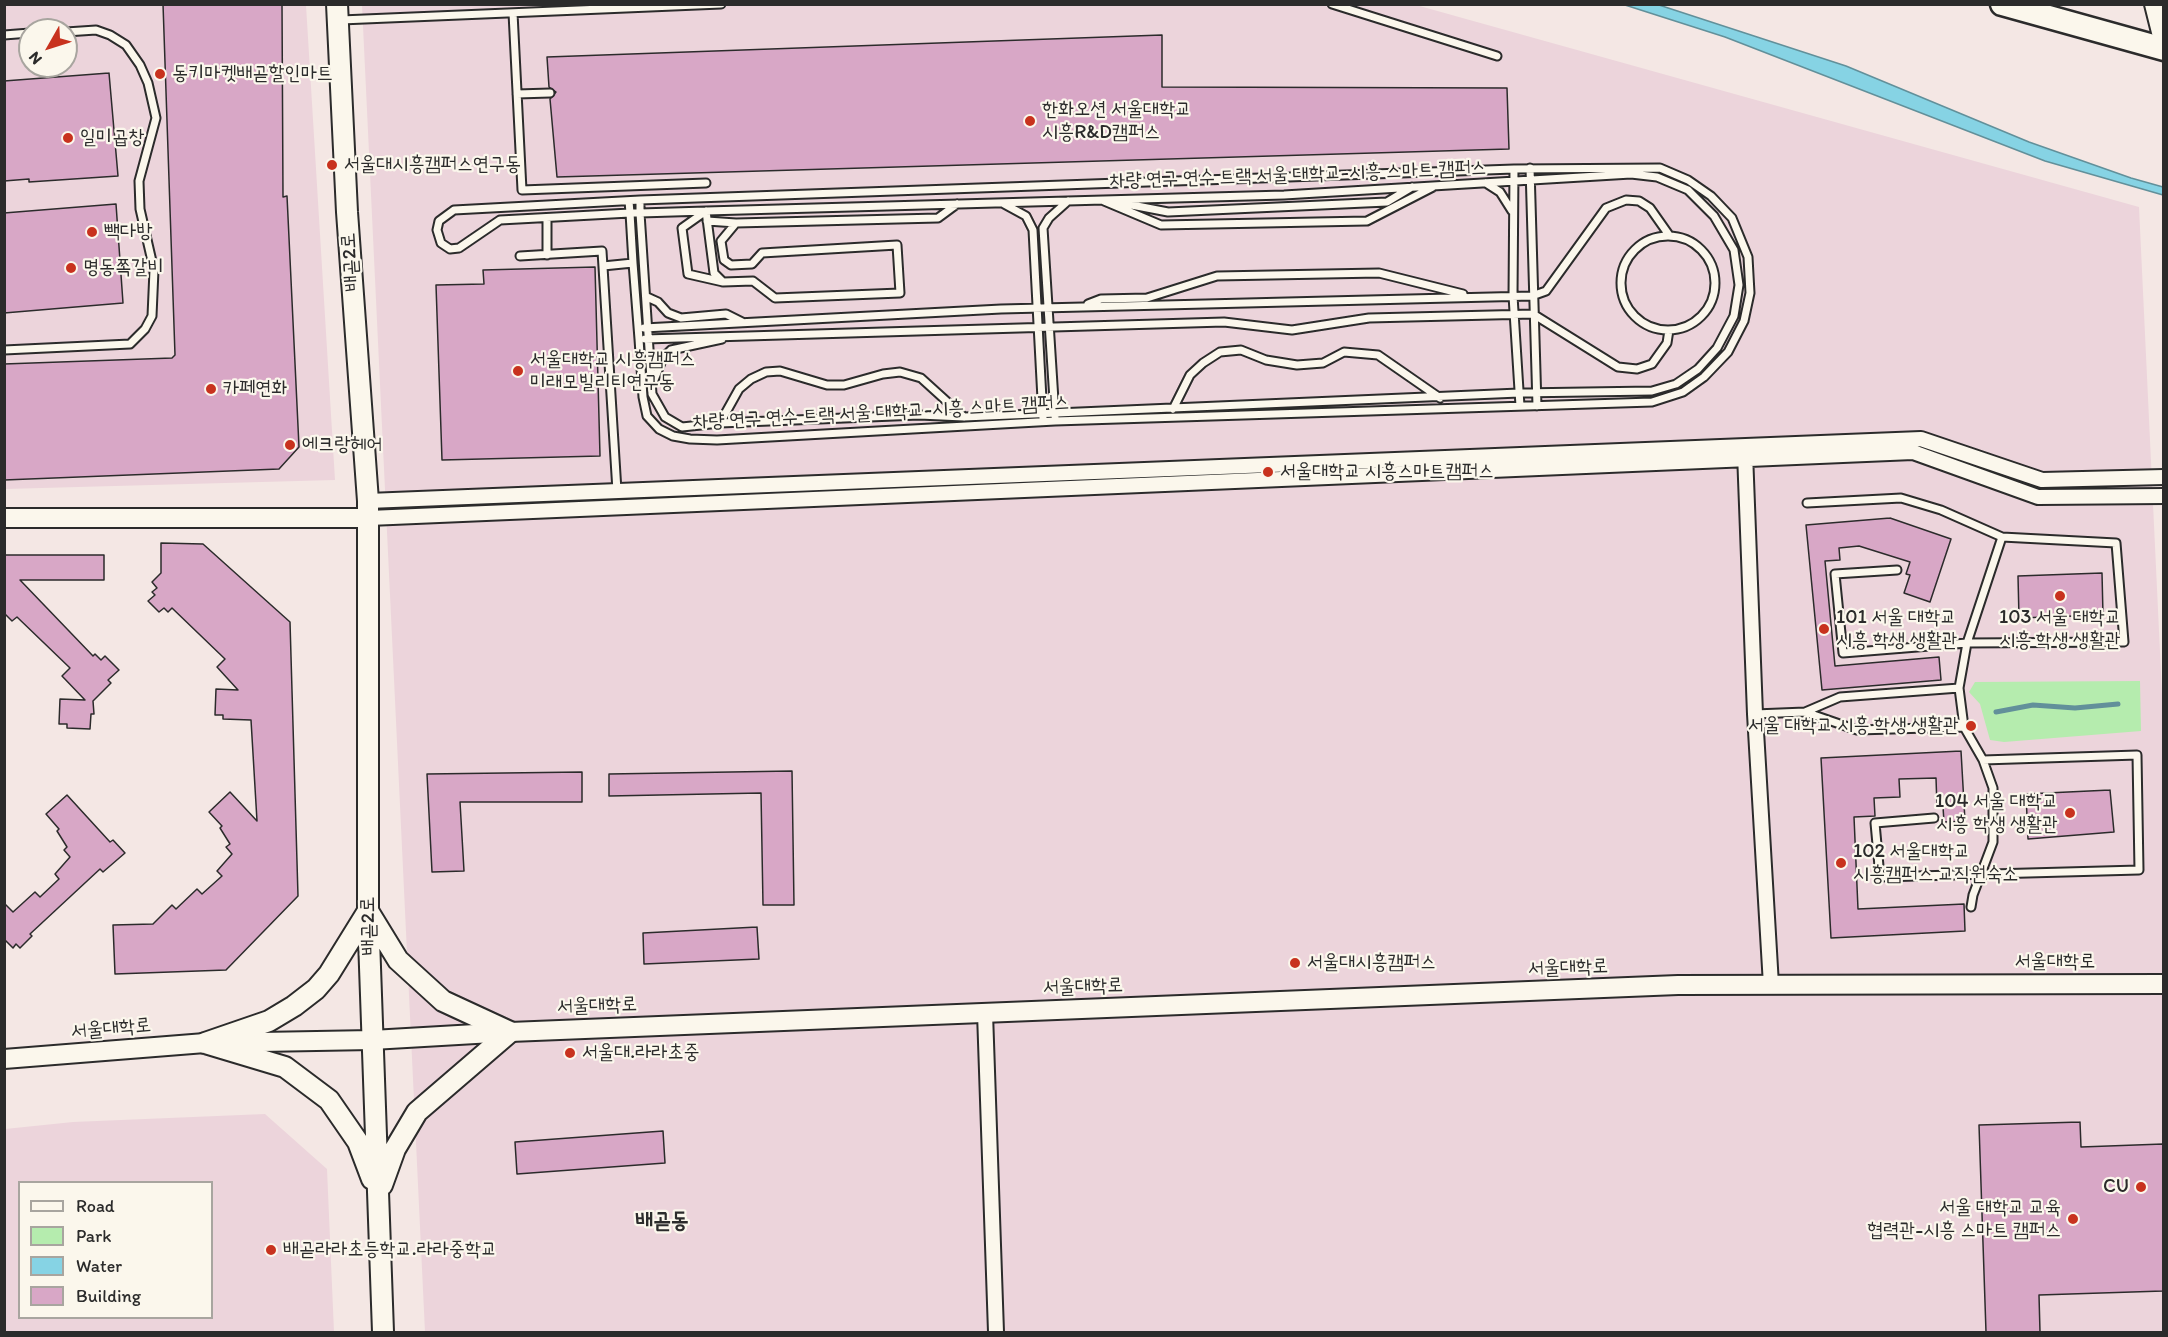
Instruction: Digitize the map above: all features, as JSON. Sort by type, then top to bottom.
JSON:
[{"type":"main road","points":[[2002,4],[2163,49]]},
{"type":"main road","points":[[2156,4],[2163,7]]},
{"type":"main road","name":"배곧2로","points":[[338,13],[347,212],[368,510],[368,911],[383,1332]]},
{"type":"main road","points":[[205,1043],[269,1021],[301,1001],[328,974],[368,911],[398,960],[443,1001],[510,1032],[417,1112],[395,1149],[378,1196]]},
{"type":"main road","points":[[205,1043],[285,1067],[329,1100],[358,1142],[378,1196]]},
{"type":"street","points":[[2156,4],[2163,44]]},
{"type":"street","points":[[368,510],[616,491],[1921,439],[2042,480],[2163,477]]},
{"type":"street","points":[[1746,446],[1744,460],[1755,714],[1771,985]]},
{"type":"street","points":[[4,518],[368,510],[1913,452],[2038,496],[2163,496]]},
{"type":"street","name":"서울대학로","points":[[4,1059],[205,1043],[372,1040],[510,1032],[1678,985],[2163,984]]},
{"type":"street","points":[[985,1013],[996,1332]]},
{"type":"lane","points":[[338,13],[513,13],[610,7],[721,4]]},
{"type":"lane","points":[[1332,4],[1497,56]]},
{"type":"lane","points":[[513,13],[522,190],[706,183]]},
{"type":"lane","points":[[4,350],[130,344],[142,334],[152,316],[154,270],[140,209],[139,181],[156,118],[151,92],[140,65],[126,45],[96,30],[78,31]]},
{"type":"lane","points":[[517,94],[550,93]]},
{"type":"lane","points":[[1530,168],[1537,406]]},
{"type":"lane","points":[[629,201],[630,213],[500,220],[459,248],[450,249],[441,243],[437,230],[439,221],[454,210],[640,200],[1530,168],[1660,168],[1688,180],[1711,196],[1732,218],[1748,257],[1750,293],[1744,321],[1728,352],[1704,377],[1683,392],[1652,402],[1520,406]]},
{"type":"lane","name":"차량 연구 연수 트랙 서울 대학교-시흥 스마트 캠퍼스","points":[[1055,417],[1520,406],[1513,296],[1514,169]]},
{"type":"lane","name":"차량 연구 연수 트랙 서울 대학교-시흥 스마트 캠퍼스","points":[[1631,174],[1657,177],[1688,190],[1714,216],[1734,250],[1739,285],[1734,316],[1717,348],[1698,369],[1676,384],[1652,391],[1519,393],[1173,409],[717,440],[690,439],[666,432],[647,416],[630,213],[1284,195],[1514,182],[1631,174]]},
{"type":"lane","points":[[1486,183],[1500,192],[1514,214]]},
{"type":"lane","points":[[1101,200],[1161,225],[1367,221],[1437,185]]},
{"type":"lane","points":[[1101,200],[1179,211],[1388,202],[1413,186]]},
{"type":"lane","points":[[640,200],[652,394],[665,417],[682,427],[720,423],[919,415],[1043,418],[1033,230],[1026,216],[1002,202]]},
{"type":"lane","points":[[1055,417],[1043,228],[1049,218],[1068,201]]},
{"type":"lane","points":[[638,328],[1048,307],[1532,296],[1546,291],[1606,208],[1626,201],[1639,201],[1650,208],[1669,235]]},
{"type":"lane","points":[[707,221],[736,224],[938,218],[957,204]]},
{"type":"lane","points":[[723,282],[714,273],[706,211],[682,228],[688,274],[723,282],[753,281],[775,298],[900,293],[897,245],[762,253],[752,264],[731,265],[724,260],[722,241],[736,224]]},
{"type":"lane","points":[[547,218],[547,255]]},
{"type":"lane","points":[[1669,235],[1694,243],[1706,254],[1713,268],[1715,284],[1713,299],[1705,313],[1693,323],[1669,330],[1648,326],[1635,317],[1625,304],[1620,290],[1621,274],[1626,259],[1636,247],[1649,239],[1669,235]]},
{"type":"lane","points":[[520,256],[602,251],[616,491]]},
{"type":"lane","points":[[603,266],[633,263]]},
{"type":"lane","points":[[1083,306],[1101,299],[1147,298],[1217,276],[1379,273],[1471,296]]},
{"type":"lane","points":[[647,297],[658,302],[668,313],[681,318],[726,314],[744,323]]},
{"type":"lane","points":[[639,339],[1224,322],[1292,330],[1369,318],[1533,314],[1618,367],[1637,369],[1652,364],[1667,344],[1669,330]]},
{"type":"lane","points":[[652,394],[656,371],[671,350],[710,344],[728,337]]},
{"type":"lane","points":[[1173,409],[1190,375],[1203,363],[1220,352],[1242,350],[1266,360],[1297,365],[1323,363],[1344,352],[1378,355],[1440,398]]},
{"type":"lane","points":[[720,423],[739,389],[751,379],[766,372],[780,371],[826,385],[844,385],[883,374],[900,372],[921,378],[964,417]]},
{"type":"lane","points":[[1808,503],[1902,498],[1941,510],[2002,537],[2116,543],[2124,642],[1967,643],[1843,653],[1835,574],[1897,570]]},
{"type":"lane","points":[[1971,907],[1993,842],[1993,788],[1983,760],[1964,727],[1959,688],[1967,643],[2002,537]]},
{"type":"lane","points":[[1755,714],[1805,712],[1840,697],[1959,688]]},
{"type":"lane","points":[[1805,712],[1857,730],[1964,727]]},
{"type":"lane","points":[[1934,818],[1875,823],[1880,877],[1980,877],[2139,870],[2137,755],[1983,760]]},
{"type":"shaded area","points":[[4,5],[306,5],[335,480],[5,489]]},
{"type":"shaded area","name":"서울대학교 시흥스마트캠퍼스","points":[[362,5],[1416,5],[2139,207],[2164,737],[2163,1332],[425,1332]]},
{"type":"shaded area","name":"배곧라라초등학교.라라중학교","points":[[265,1114],[327,1169],[334,1332],[5,1332],[5,1129],[73,1122]]},
{"type":"green space","points":[[2140,681],[2141,731],[2004,742],[1990,740],[1980,704],[1969,692],[1975,682]]},
{"type":"water","points":[[1625,5],[1659,5],[1846,66],[2029,142],[2163,187],[2163,195],[2045,161],[1725,37]]},
{"type":"building","points":[[163,4],[282,4],[283,197],[287,196],[299,447],[279,469],[4,480],[4,364],[172,358],[175,355]]},
{"type":"building","name":"한화오션 서울대학교 시흥R&D캠퍼스","points":[[1162,35],[1162,87],[1507,88],[1509,149],[557,177],[550,99],[556,92],[549,87],[547,57]]},
{"type":"building","points":[[109,73],[118,176],[29,182],[29,179],[4,181],[4,81],[78,78],[78,75]]},
{"type":"building","points":[[116,204],[123,303],[4,313],[4,213]]},
{"type":"building","name":"서울대학교 시흥캠퍼스 미래모빌리티연구동","points":[[595,267],[600,456],[442,460],[436,285],[484,284],[483,270]]},
{"type":"building","name":"101 서울 대학교 시흥 학생 생활관","points":[[1890,518],[1951,539],[1930,602],[1904,593],[1910,575],[1906,574],[1910,562],[1859,546],[1839,548],[1840,560],[1825,561],[1835,666],[1939,657],[1941,680],[1822,690],[1806,525]]},
{"type":"building","points":[[161,543],[203,544],[290,622],[298,896],[226,970],[115,974],[113,925],[153,924],[172,905],[176,909],[197,889],[202,894],[222,876],[217,871],[232,854],[226,847],[230,844],[220,828],[222,826],[209,812],[230,792],[257,821],[251,720],[223,719],[223,715],[215,715],[216,689],[238,690],[217,667],[225,659],[172,608],[168,612],[164,608],[159,612],[148,601],[155,595],[152,592],[157,588],[152,582],[161,573]]},
{"type":"building","points":[[4,555],[104,555],[104,580],[20,580],[93,656],[95,654],[101,660],[105,656],[119,670],[108,680],[111,683],[93,701],[94,714],[91,714],[90,729],[67,728],[67,724],[59,724],[60,699],[85,700],[62,676],[70,668],[17,617],[12,621],[4,613]]},
{"type":"building","name":"103 서울 대학교 시흥 학생 생활관","points":[[2102,573],[2103,615],[2019,618],[2018,576]]},
{"type":"building","name":"102 서울대학교 시흥캠퍼스 교직원숙소","points":[[1961,751],[1965,821],[1944,822],[1943,807],[1937,807],[1936,778],[1899,779],[1900,797],[1874,798],[1875,816],[1854,817],[1858,909],[1964,904],[1965,931],[1831,938],[1821,758]]},
{"type":"building","points":[[792,771],[794,905],[763,905],[761,793],[609,796],[609,774]]},
{"type":"building","points":[[582,772],[582,802],[460,802],[464,871],[432,872],[427,774]]},
{"type":"building","name":"104 서울 대학교 시흥 학생 생활관","points":[[2110,790],[2114,832],[2028,839],[2026,794]]},
{"type":"building","points":[[67,795],[110,842],[113,840],[125,853],[103,872],[100,869],[30,934],[32,936],[20,948],[16,944],[13,948],[4,939],[4,903],[13,912],[35,892],[40,897],[59,879],[55,874],[70,857],[64,850],[67,847],[57,831],[59,829],[46,814]]},
{"type":"building","points":[[757,927],[759,959],[644,964],[643,933]]},
{"type":"building","name":"서울 대학교 교육 협력관-시흥 스마트 캠퍼스","points":[[2080,1122],[2081,1147],[2163,1144],[2163,1291],[2039,1295],[2040,1332],[1986,1332],[1979,1125]]},
{"type":"building","points":[[663,1131],[665,1163],[517,1174],[515,1142]]},
{"type":"waterway","points":[[1996,712],[2033,705],[2075,708],[2118,704]]},
{"type":"place","name":"동키마켓배곧할인마트","points":[[160,74]]},
{"type":"place","name":"한화오션 서울대학교 시흥R&D캠퍼스","points":[[1030,121]]},
{"type":"place","name":"일미곱창","points":[[68,138]]},
{"type":"place","name":"서울대시흥캠퍼스연구동","points":[[332,165]]},
{"type":"place","name":"빽다방","points":[[92,232]]},
{"type":"place","name":"명동쪽갈비","points":[[71,268]]},
{"type":"place","name":"서울대학교 시흥캠퍼스 미래모빌리티연구동","points":[[518,371]]},
{"type":"place","name":"카페연화","points":[[211,389]]},
{"type":"place","name":"에크랑헤어","points":[[290,445]]},
{"type":"place","name":"서울대학교 시흥스마트캠퍼스","points":[[1268,472]]},
{"type":"place","name":"103 서울 대학교 시흥 학생 생활관","points":[[2060,596]]},
{"type":"place","name":"101 서울 대학교 시흥 학생 생활관","points":[[1824,629]]},
{"type":"place","name":"서울 대학교 시흥 학생 생활관","points":[[1971,726]]},
{"type":"place","name":"104 서울 대학교 시흥 학생 생활관","points":[[2070,813]]},
{"type":"place","name":"102 서울대학교 시흥캠퍼스 교직원숙소","points":[[1841,863]]},
{"type":"place","name":"서울대시흥캠퍼스","points":[[1295,963]]},
{"type":"place","name":"서울대.라라초중","points":[[570,1053]]},
{"type":"place","name":"CU","points":[[2141,1187]]},
{"type":"place","name":"서울 대학교 교육 협력관-시흥 스마트 캠퍼스","points":[[2073,1219]]},
{"type":"place","name":"배곧라라초등학교.라라중학교","points":[[271,1250]]},
{"type":"district","name":"배곧동","points":[[662,1221]]}]
